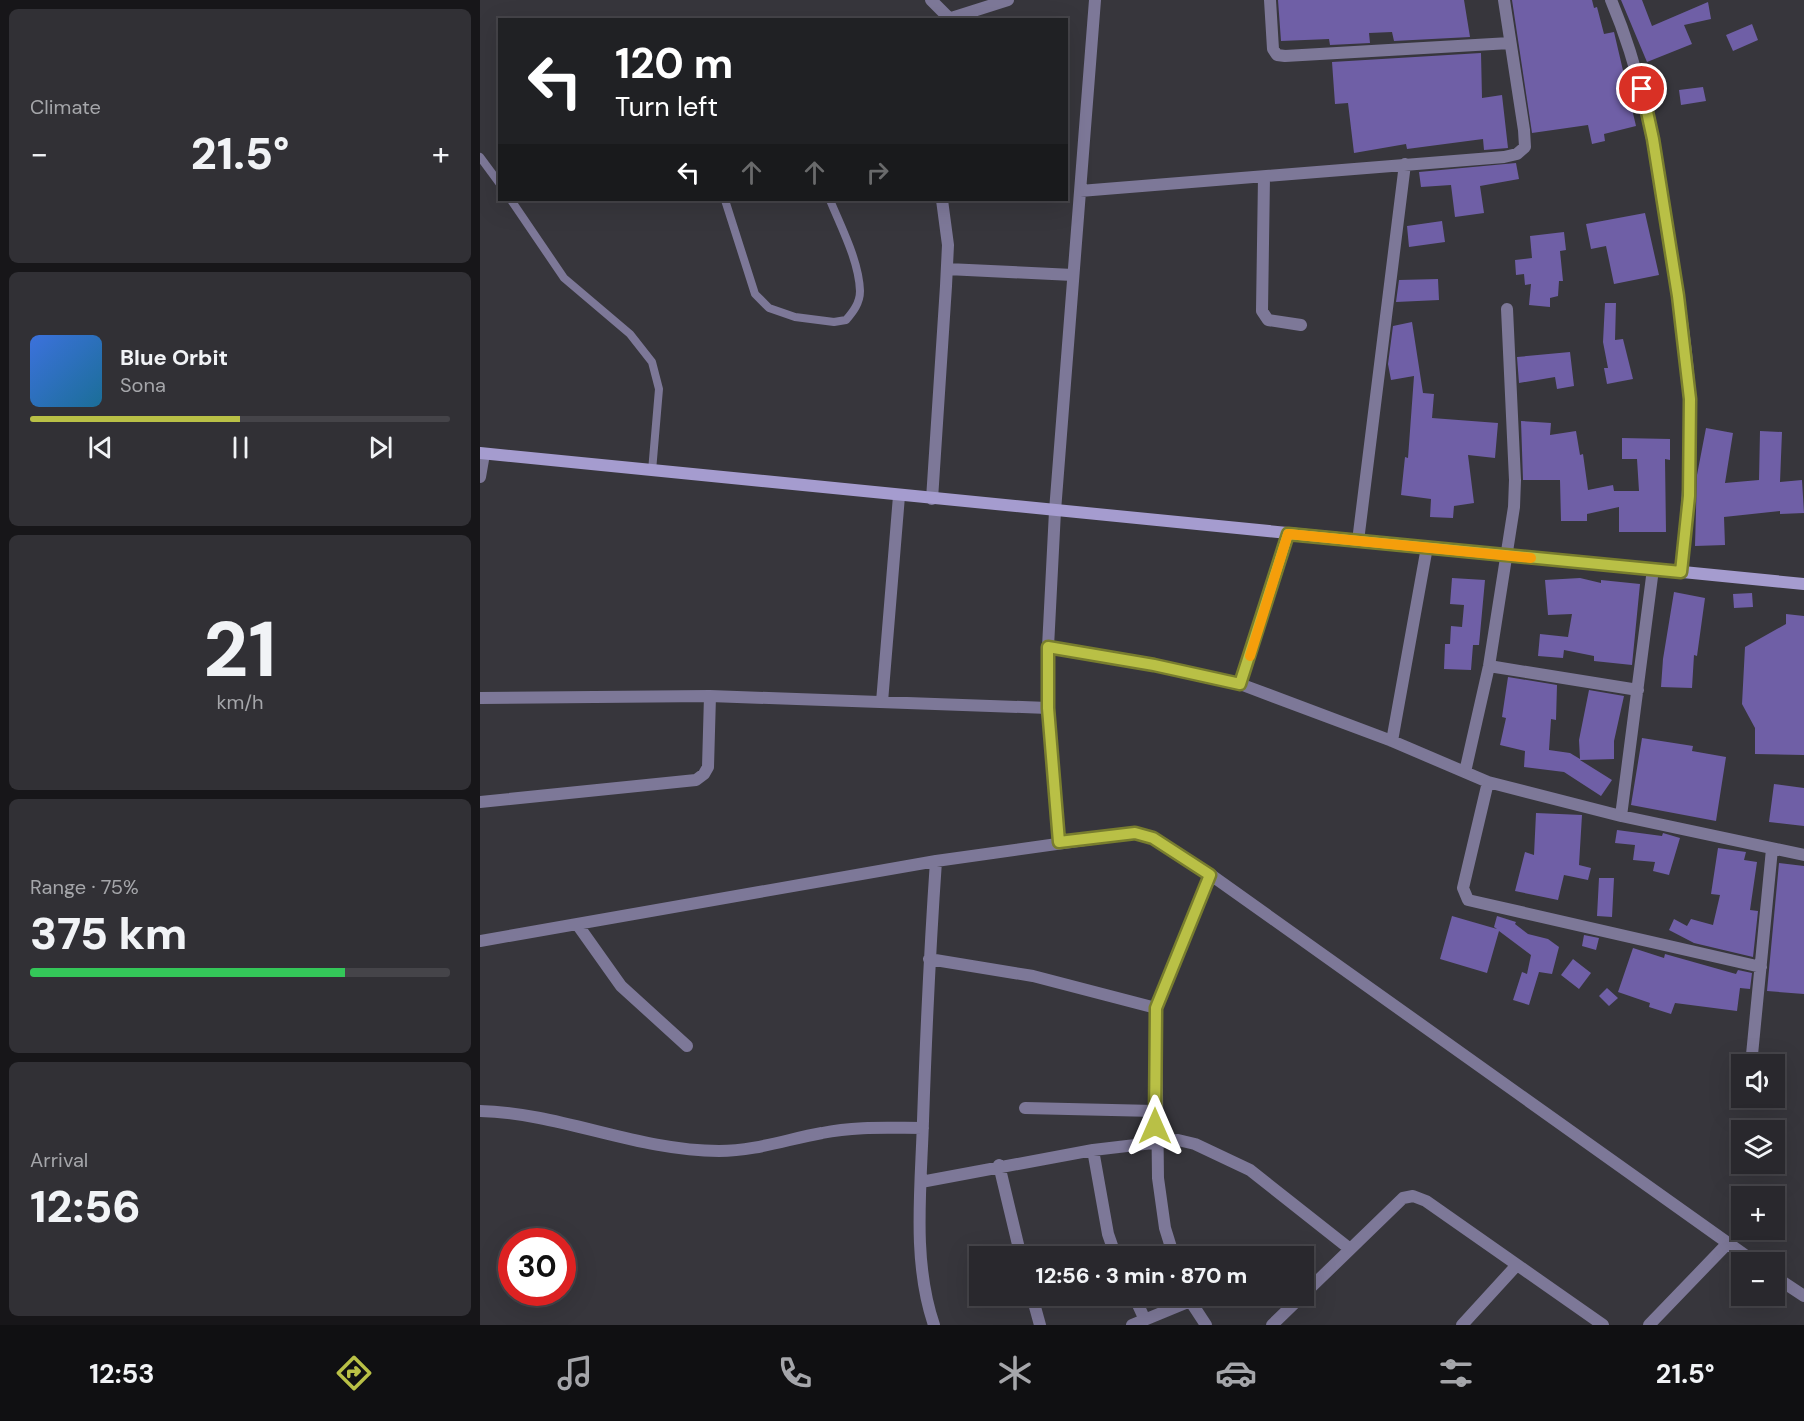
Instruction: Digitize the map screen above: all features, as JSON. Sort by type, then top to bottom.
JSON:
[{"type":"main road","points":[[482,454],[1804,584]]},
{"type":"street","points":[[931,0],[946,18]]},
{"type":"street","points":[[950,18],[1008,0]]},
{"type":"street","points":[[1059,842],[1048,708],[1048,647],[1072,275],[1095,0]]},
{"type":"street","points":[[1270,0],[1273,49],[1277,55],[1509,43]]},
{"type":"street","points":[[1080,192],[1504,157],[1517,154],[1525,147],[1504,0]]},
{"type":"street","points":[[1611,0],[1628,41],[1642,89],[1653,139],[1678,296],[1690,399],[1689,496],[1681,572]]},
{"type":"street","points":[[1358,541],[1405,164]]},
{"type":"street","points":[[1264,177],[1262,311],[1268,320],[1301,325]]},
{"type":"street","points":[[932,499],[948,245],[942,201]]},
{"type":"street","points":[[947,268],[1072,275]]},
{"type":"street","points":[[1465,772],[1489,666],[1510,536],[1515,480],[1507,309]]},
{"type":"street","points":[[480,477],[482,454]]},
{"type":"street","points":[[882,702],[899,496]]},
{"type":"street","points":[[1240,684],[1288,534]]},
{"type":"street","points":[[1392,741],[1427,548]]},
{"type":"street","points":[[1621,816],[1653,569]]},
{"type":"street","points":[[1048,647],[1154,665],[1240,684],[1392,741],[1488,782],[1621,816],[1804,855]]},
{"type":"street","points":[[1489,666],[1638,690]]},
{"type":"street","points":[[480,802],[696,780],[704,774],[708,766],[710,696]]},
{"type":"street","points":[[480,698],[710,696],[1048,708]]},
{"type":"street","points":[[1488,782],[1463,888],[1468,900],[1761,967]]},
{"type":"street","points":[[480,941],[936,861],[1135,833],[1153,838],[1210,875],[1739,1252]]},
{"type":"street","points":[[1752,1054],[1772,849]]},
{"type":"street","points":[[934,1325],[926,1299],[921,1262],[921,1182],[929,959],[936,861]]},
{"type":"street","points":[[1171,1246],[1165,1228],[1155,1142],[1156,1008],[1210,875]]},
{"type":"street","points":[[577,924],[621,986],[687,1046]]},
{"type":"street","points":[[929,959],[1033,976],[1156,1008]]},
{"type":"street","points":[[1025,1108],[1155,1110]]},
{"type":"street","points":[[480,1111],[508,1113],[646,1143],[719,1151],[773,1145],[848,1129],[923,1128]]},
{"type":"street","points":[[921,1182],[999,1165],[1093,1150],[1178,1140],[1195,1144],[1250,1170],[1350,1249]]},
{"type":"street","points":[[1093,1150],[1112,1246]]},
{"type":"street","points":[[999,1165],[1017,1246]]},
{"type":"street","points":[[1314,1284],[1403,1198],[1413,1196],[1426,1201],[1603,1325]]},
{"type":"street","points":[[1649,1325],[1727,1244]]},
{"type":"street","points":[[1462,1325],[1516,1266]]},
{"type":"street","points":[[1785,1283],[1804,1296]]},
{"type":"street","points":[[1035,1306],[1040,1325]]},
{"type":"street","points":[[1139,1306],[1145,1320]]},
{"type":"street","points":[[1132,1325],[1173,1306]]},
{"type":"street","points":[[1192,1306],[1206,1325]]},
{"type":"street","points":[[1272,1325],[1292,1306]]},
{"type":"lane","points":[[480,157],[498,181]]},
{"type":"lane","points":[[512,201],[564,278],[630,334],[652,362],[659,389],[652,471]]},
{"type":"lane","points":[[725,201],[755,294],[769,308],[795,317],[834,322],[846,320],[856,307],[860,291],[853,261],[830,201]]},
{"type":"building","points":[[1278,0],[1464,0],[1470,37],[1394,41],[1392,32],[1369,33],[1370,43],[1330,45],[1329,39],[1281,41]]},
{"type":"building","points":[[1512,0],[1592,0],[1594,8],[1597,7],[1604,34],[1614,32],[1636,126],[1604,134],[1605,141],[1592,144],[1588,125],[1532,133]]},
{"type":"building","points":[[1621,0],[1642,0],[1652,26],[1708,2],[1711,19],[1684,25],[1692,44],[1647,62]]},
{"type":"building","points":[[1752,24],[1758,40],[1733,51],[1726,35]]},
{"type":"building","points":[[1481,53],[1482,98],[1502,95],[1508,148],[1484,150],[1483,139],[1407,149],[1406,144],[1354,153],[1348,103],[1335,104],[1332,62]]},
{"type":"building","points":[[1703,87],[1706,101],[1681,105],[1679,90]]},
{"type":"building","points":[[1516,163],[1519,179],[1480,186],[1484,213],[1455,217],[1451,185],[1421,187],[1419,172]]},
{"type":"building","points":[[1645,213],[1659,275],[1614,284],[1606,246],[1591,249],[1586,224]]},
{"type":"building","points":[[1442,221],[1445,242],[1409,247],[1407,226]]},
{"type":"building","points":[[1564,232],[1566,250],[1560,251],[1563,281],[1559,281],[1558,296],[1550,298],[1550,307],[1529,305],[1531,284],[1525,285],[1524,274],[1516,275],[1515,260],[1532,258],[1530,236]]},
{"type":"building","points":[[1438,279],[1439,300],[1396,302],[1399,280]]},
{"type":"building","points":[[1605,303],[1616,303],[1615,340],[1623,339],[1633,379],[1607,384],[1604,368],[1608,368],[1603,342]]},
{"type":"building","points":[[1412,322],[1423,393],[1434,394],[1432,418],[1498,423],[1495,458],[1468,455],[1474,503],[1454,506],[1453,518],[1430,517],[1431,499],[1401,495],[1405,457],[1408,458],[1414,376],[1391,380],[1388,364],[1393,326]]},
{"type":"building","points":[[1570,352],[1574,386],[1557,389],[1555,377],[1519,383],[1517,357]]},
{"type":"building","points":[[1521,421],[1551,423],[1550,435],[1576,431],[1580,455],[1583,454],[1588,490],[1613,485],[1614,491],[1639,491],[1637,459],[1622,459],[1622,438],[1670,439],[1670,460],[1665,459],[1666,532],[1619,532],[1619,507],[1587,514],[1587,521],[1561,521],[1560,480],[1523,480]]},
{"type":"building","points":[[1706,428],[1733,433],[1725,483],[1759,480],[1760,431],[1782,432],[1780,482],[1802,480],[1804,513],[1780,514],[1780,511],[1724,517],[1725,545],[1695,546],[1697,475]]},
{"type":"building","points":[[1452,578],[1485,580],[1479,645],[1473,645],[1471,670],[1444,669],[1445,644],[1450,644],[1451,626],[1462,627],[1464,605],[1450,604]]},
{"type":"building","points":[[1580,578],[1601,583],[1601,580],[1640,584],[1632,665],[1594,661],[1594,656],[1564,650],[1563,658],[1538,656],[1540,634],[1568,637],[1572,614],[1548,615],[1545,580]]},
{"type":"building","points":[[1674,592],[1705,598],[1697,656],[1694,655],[1692,688],[1661,687],[1663,659]]},
{"type":"building","points":[[1752,593],[1753,607],[1734,608],[1733,594]]},
{"type":"building","points":[[1786,614],[1804,616],[1804,755],[1755,754],[1755,728],[1742,704],[1745,647],[1786,624]]},
{"type":"building","points":[[1508,677],[1557,685],[1556,720],[1551,719],[1549,750],[1570,753],[1580,759],[1579,740],[1589,690],[1624,696],[1614,741],[1614,759],[1580,760],[1612,780],[1601,796],[1564,772],[1524,767],[1525,751],[1500,745],[1506,718],[1502,717]]},
{"type":"building","points":[[1642,738],[1693,746],[1692,751],[1726,757],[1716,821],[1631,805]]},
{"type":"building","points":[[1774,784],[1804,788],[1804,826],[1769,822]]},
{"type":"building","points":[[1536,813],[1582,815],[1579,865],[1591,868],[1588,880],[1564,875],[1558,900],[1515,891],[1525,852],[1534,855]]},
{"type":"building","points":[[1617,830],[1662,836],[1663,833],[1680,838],[1669,875],[1653,871],[1655,862],[1633,860],[1635,845],[1615,843]]},
{"type":"building","points":[[1718,848],[1746,852],[1744,860],[1757,862],[1750,910],[1758,911],[1753,957],[1694,943],[1669,930],[1674,919],[1687,926],[1691,919],[1713,925],[1720,895],[1711,894]]},
{"type":"building","points":[[1779,863],[1804,866],[1804,994],[1767,991]]},
{"type":"building","points":[[1599,878],[1614,878],[1612,917],[1597,916]]},
{"type":"building","points":[[1452,916],[1497,929],[1494,927],[1497,916],[1516,922],[1515,924],[1528,934],[1548,939],[1559,947],[1552,974],[1539,972],[1529,1005],[1513,1000],[1522,972],[1527,974],[1531,955],[1499,931],[1487,973],[1440,959]]},
{"type":"building","points":[[1584,935],[1599,938],[1596,950],[1582,946]]},
{"type":"building","points":[[1633,948],[1664,958],[1665,954],[1736,974],[1738,970],[1752,973],[1750,989],[1740,988],[1737,1011],[1675,1003],[1671,1014],[1649,1007],[1650,1003],[1618,992]]},
{"type":"building","points":[[1573,959],[1591,973],[1579,989],[1561,975]]},
{"type":"building","points":[[1607,988],[1618,998],[1609,1006],[1599,996]]},
{"type":"slow traffic","points":[[1250,656],[1288,534],[1531,558]]},
{"type":"route","points":[[1155,1126],[1156,1008],[1210,875],[1153,838],[1135,833],[1059,842],[1048,708],[1048,647],[1154,665],[1240,684],[1288,534],[1681,572],[1689,496],[1690,399],[1678,296],[1653,139],[1642,89]]}]
